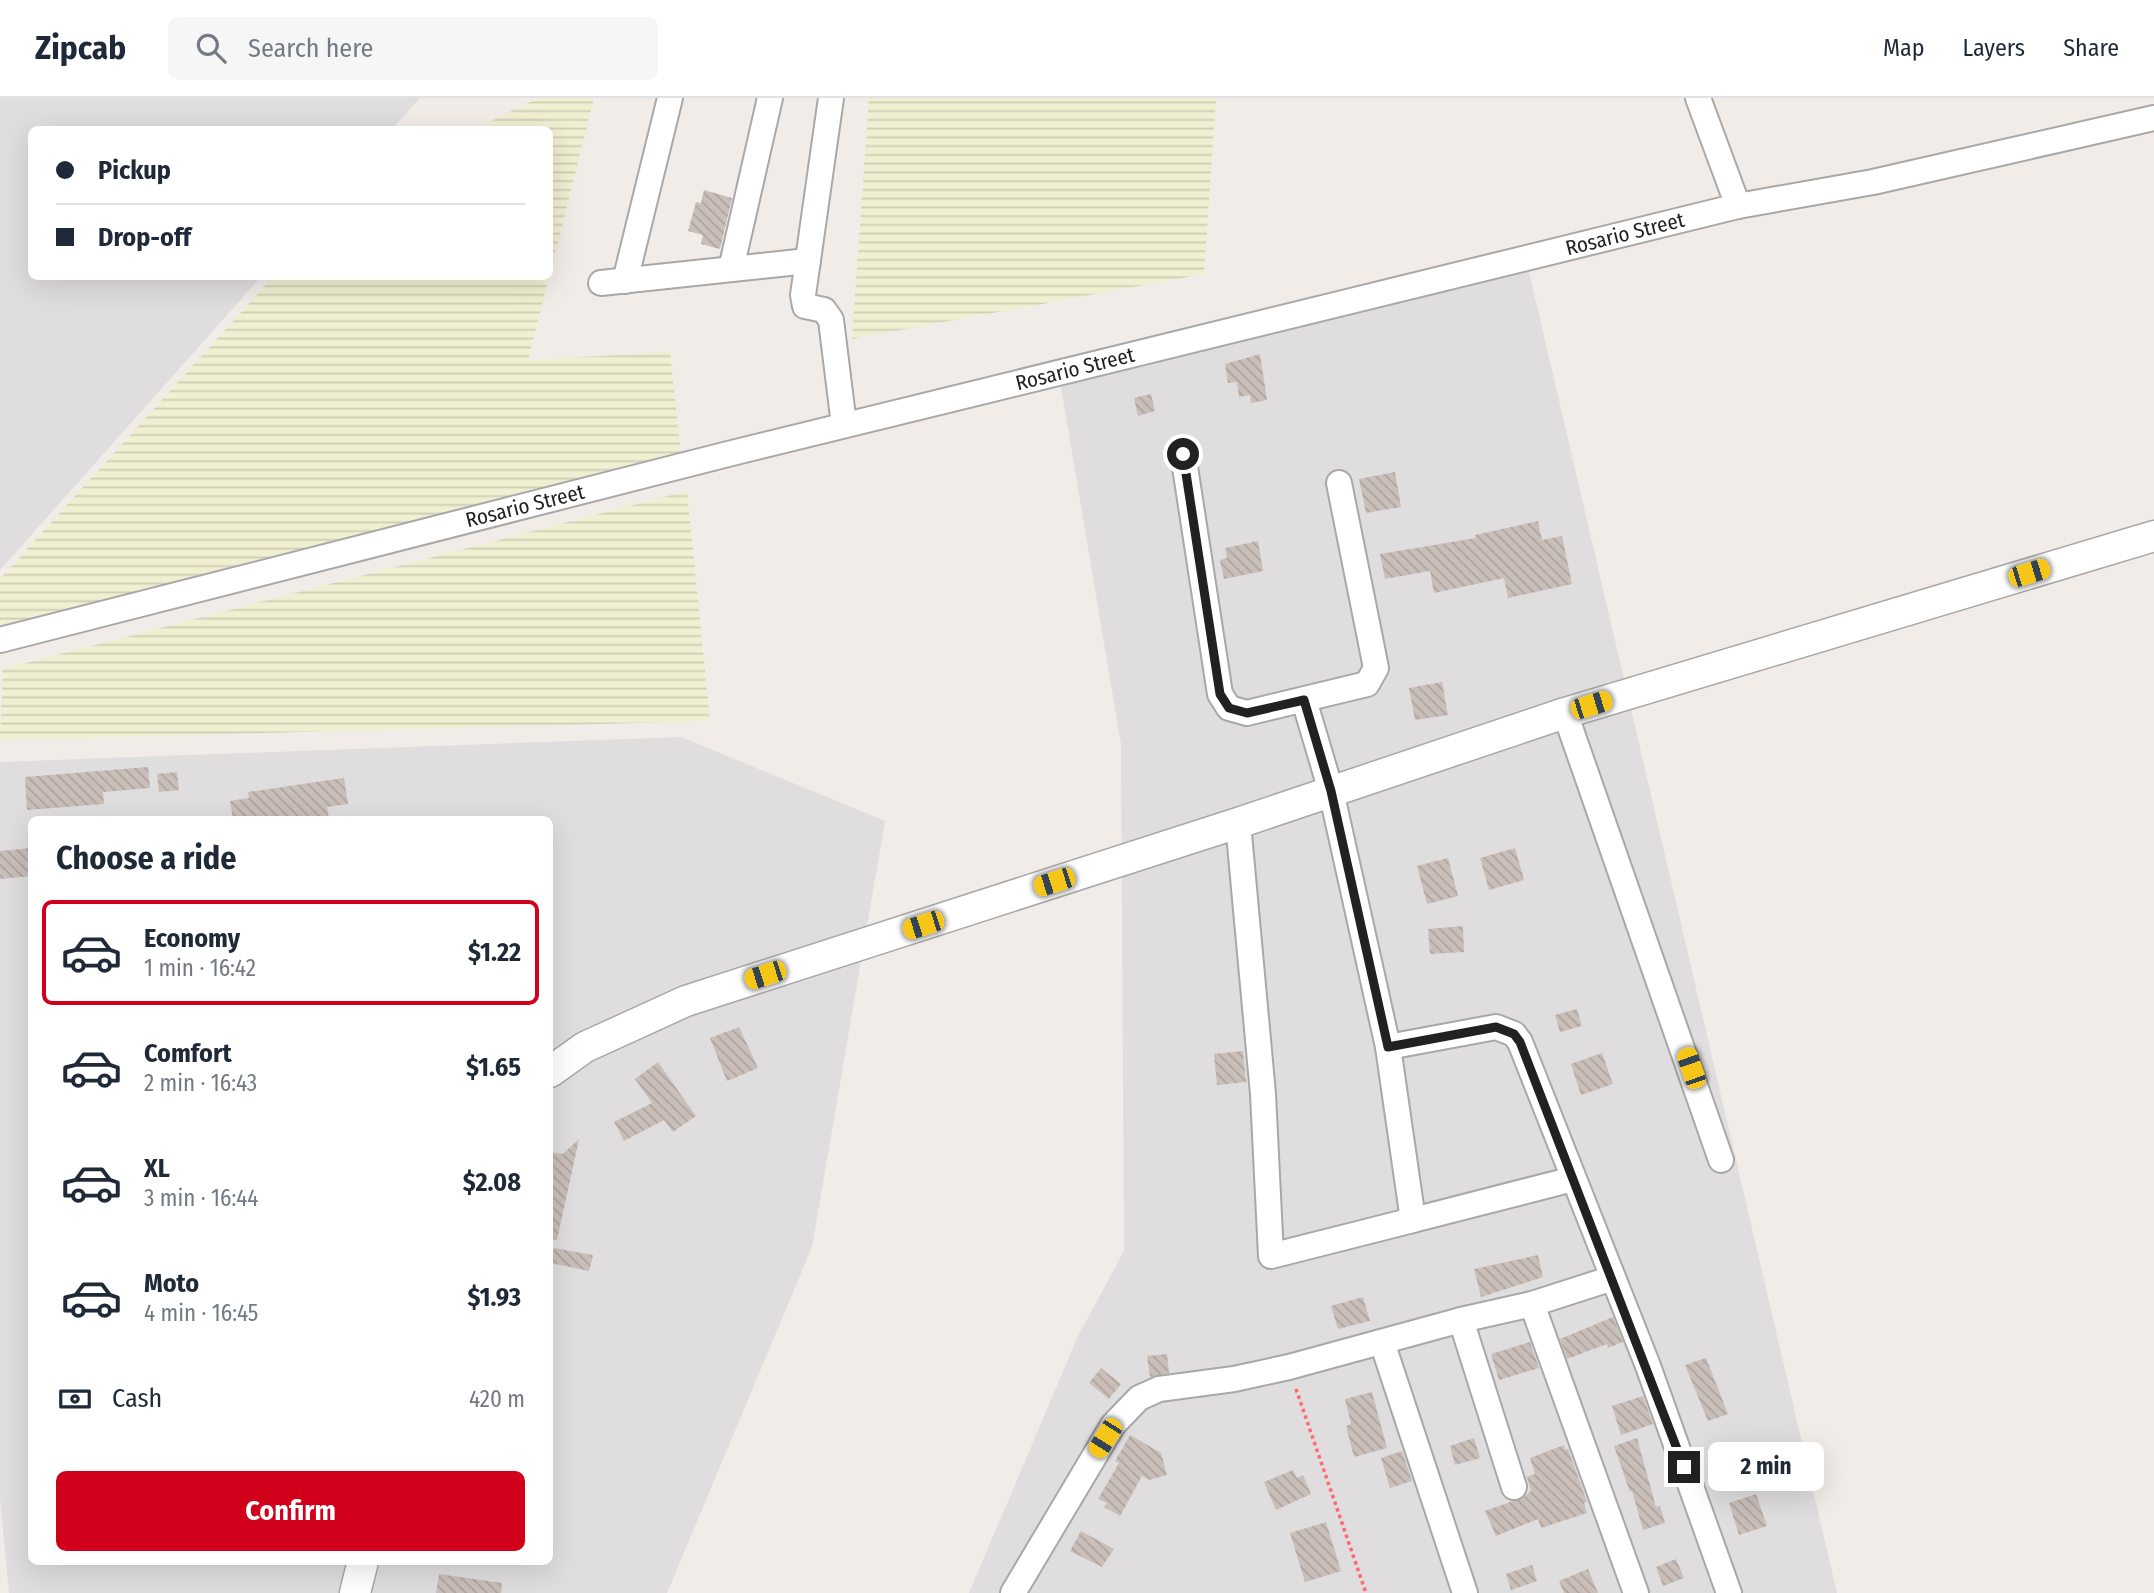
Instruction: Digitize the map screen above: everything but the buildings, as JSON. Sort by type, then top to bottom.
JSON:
[{"type":"street","points":[[670,98],[613,282],[808,261]]},
{"type":"street","points":[[731,269],[770,98]]},
{"type":"street","points":[[831,98],[803,295],[805,306],[824,310],[831,320],[844,425]]},
{"type":"street","points":[[1698,98],[1738,206]]},
{"type":"street","name":"Rosario Street","points":[[0,640],[844,425],[1738,206],[1873,182],[2154,118]]},
{"type":"street","points":[[1183,454],[1220,694],[1229,708],[1247,713],[1367,684],[1376,668],[1339,483]]},
{"type":"street","points":[[553,1070],[585,1047],[686,1001],[1238,823],[1566,713],[2154,536]]},
{"type":"street","points":[[1304,700],[1331,791],[1388,1047],[1413,1220]]},
{"type":"street","points":[[1566,713],[1721,1160]]},
{"type":"street","points":[[1238,823],[1264,1094],[1271,1256],[1573,1179]]},
{"type":"street","points":[[1388,1047],[1496,1027],[1514,1034],[1528,1060],[1613,1278],[1730,1593]]},
{"type":"street","points":[[1013,1593],[1113,1425],[1139,1398],[1159,1388],[1234,1379],[1289,1367],[1461,1320],[1532,1304],[1613,1278]]},
{"type":"street","points":[[1532,1304],[1636,1593]]},
{"type":"street","points":[[1461,1320],[1514,1488]]},
{"type":"street","points":[[1382,1342],[1465,1593]]},
{"type":"street","points":[[355,1593],[362,1565]]},
{"type":"path","points":[[1289,1367],[1366,1593]]},
{"type":"shaded area","points":[[0,98],[420,98],[395,126],[28,126],[28,280],[258,280],[0,570]]},
{"type":"shaded area","points":[[538,98],[594,98],[553,262],[553,126],[481,126]]},
{"type":"shaded area","points":[[869,98],[1216,98],[1204,274],[852,339]]},
{"type":"shaded area","points":[[1527,263],[1837,1593],[969,1593],[1078,1336],[1124,1251],[1121,744],[1059,375]]},
{"type":"shaded area","points":[[270,280],[548,280],[528,360],[670,352],[681,454],[0,631],[0,579]]},
{"type":"shaded area","points":[[687,491],[710,721],[0,740],[3,669]]},
{"type":"shaded area","points":[[681,737],[885,821],[812,1247],[667,1593],[9,1593],[0,1498],[0,762]]},
{"type":"route","points":[[1183,454],[1220,694],[1229,708],[1247,713],[1304,700],[1331,791],[1388,1047],[1496,1027],[1506,1029],[1520,1042],[1648,1366],[1684,1467]]}]
